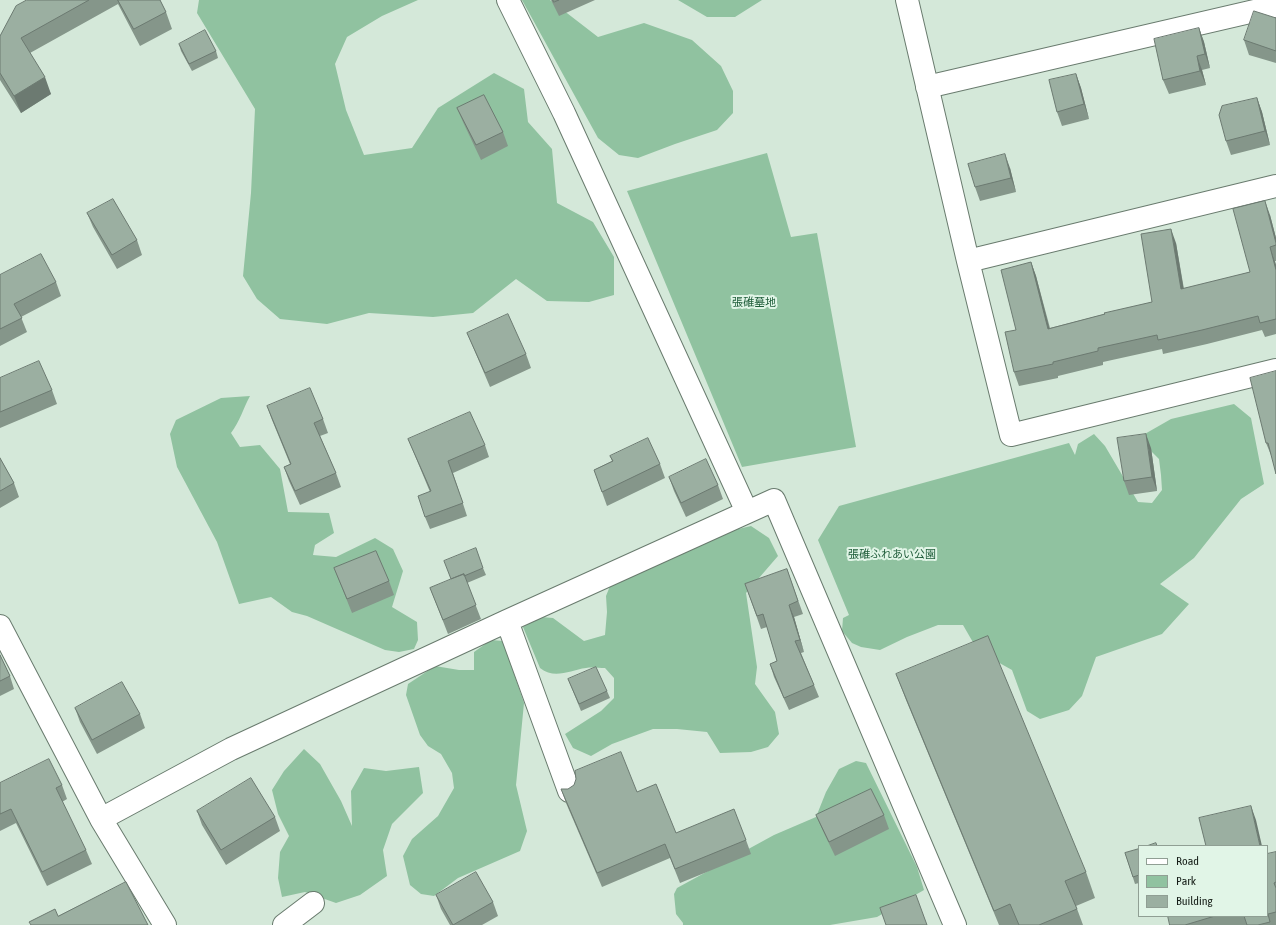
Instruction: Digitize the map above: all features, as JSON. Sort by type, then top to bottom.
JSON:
[{"type":"street","points":[[508,0],[568,121],[747,512]]},
{"type":"street","points":[[907,0],[968,261],[1011,435],[1276,370]]},
{"type":"street","points":[[927,87],[1276,6]]},
{"type":"street","points":[[968,261],[1276,186]]},
{"type":"street","points":[[101,819],[231,749],[774,500],[955,925]]},
{"type":"street","points":[[506,622],[569,791]]},
{"type":"street","points":[[0,626],[101,819],[165,925]]},
{"type":"street","points":[[284,925],[313,903]]},
{"type":"green space","points":[[199,0],[418,0],[382,16],[347,37],[335,64],[346,110],[364,155],[412,148],[438,108],[494,73],[524,89],[528,122],[552,149],[557,203],[593,222],[614,257],[614,295],[589,302],[547,301],[516,279],[473,313],[433,317],[369,313],[327,324],[280,319],[257,299],[243,276],[251,193],[255,109],[197,13]]},
{"type":"green space","points":[[522,0],[550,0],[598,37],[644,23],[692,40],[721,66],[733,91],[733,113],[717,130],[638,158],[619,155],[598,138]]},
{"type":"green space","points":[[678,0],[762,0],[735,17],[707,17]]},
{"type":"green space","name":"張碓墓地","points":[[767,153],[791,237],[817,233],[856,447],[742,467],[627,191]]},
{"type":"green space","points":[[250,396],[231,433],[240,447],[260,445],[280,469],[288,512],[329,513],[334,533],[315,545],[313,555],[336,557],[375,538],[393,549],[403,571],[392,607],[417,622],[418,640],[414,649],[399,652],[385,650],[307,616],[292,612],[271,597],[239,604],[217,542],[177,467],[170,434],[176,420],[221,398]]},
{"type":"green space","name":"張碓ふれあい公園","points":[[1234,404],[1251,418],[1264,484],[1241,499],[1194,558],[1160,584],[1189,604],[1162,634],[1096,657],[1082,696],[1069,710],[1040,719],[1027,711],[1012,670],[978,651],[963,625],[938,625],[907,637],[880,650],[861,647],[852,643],[842,631],[843,618],[849,615],[818,540],[839,506],[1069,443],[1075,455],[1078,444],[1094,434],[1105,446],[1138,502],[1152,503],[1162,490],[1159,459],[1145,445],[1143,435],[1171,419]]},
{"type":"green space","points":[[751,526],[769,538],[778,556],[746,593],[757,667],[755,684],[775,712],[779,734],[768,747],[751,752],[720,753],[707,732],[677,729],[653,729],[612,744],[591,756],[573,748],[565,734],[601,711],[614,698],[614,678],[605,668],[580,669],[557,674],[546,672],[540,668],[523,627],[541,617],[553,618],[584,641],[605,635],[607,612],[606,596],[612,581],[717,534]]},
{"type":"green space","points":[[491,640],[503,641],[524,703],[516,785],[527,831],[520,851],[458,878],[434,896],[421,894],[410,885],[403,856],[412,839],[438,816],[454,788],[452,773],[441,754],[428,746],[420,735],[406,695],[408,684],[435,666],[459,670],[474,670],[474,652]]},
{"type":"green space","points":[[304,749],[320,764],[341,801],[352,826],[351,791],[364,768],[386,771],[419,767],[423,793],[392,824],[383,850],[387,876],[360,895],[336,903],[305,892],[282,897],[278,878],[280,852],[289,836],[278,814],[272,790],[284,771]]},
{"type":"green space","points":[[856,761],[866,763],[917,867],[924,890],[877,917],[830,925],[683,925],[676,914],[674,894],[677,888],[774,835],[816,817],[826,792],[839,769]]},
{"type":"building","points":[[27,0],[89,0],[21,38],[45,77],[14,96],[0,73],[0,36],[16,6]]},
{"type":"building","points":[[118,0],[160,0],[166,12],[134,29]]},
{"type":"building","points":[[1254,11],[1276,18],[1276,51],[1244,40]]},
{"type":"building","points":[[1199,28],[1205,54],[1197,56],[1200,71],[1163,80],[1154,39]]},
{"type":"building","points":[[205,30],[216,51],[189,64],[179,44]]},
{"type":"building","points":[[1076,74],[1084,104],[1057,112],[1049,80]]},
{"type":"building","points":[[484,95],[503,132],[476,145],[457,108]]},
{"type":"building","points":[[1257,98],[1265,131],[1226,141],[1219,115],[1222,106]]},
{"type":"building","points":[[1005,154],[1011,178],[975,187],[968,164]]},
{"type":"building","points":[[113,199],[137,240],[112,255],[87,213]]},
{"type":"building","points":[[1265,201],[1276,243],[1276,245],[1270,247],[1276,270],[1276,319],[1260,323],[1258,316],[1158,340],[1157,335],[1098,348],[1098,351],[1053,362],[1053,364],[1014,372],[1005,332],[1016,330],[1001,270],[1031,262],[1048,329],[1105,314],[1104,313],[1152,302],[1141,234],[1171,229],[1181,289],[1250,272],[1233,209]]},
{"type":"building","points":[[41,254],[56,282],[14,304],[22,318],[0,329],[0,275]]},
{"type":"building","points":[[508,314],[526,354],[485,373],[467,333]]},
{"type":"building","points":[[39,361],[52,390],[0,412],[0,378]]},
{"type":"building","points":[[1276,371],[1276,474],[1268,443],[1266,443],[1250,378]]},
{"type":"building","points":[[310,388],[323,419],[314,423],[336,473],[295,491],[284,467],[291,464],[267,406]]},
{"type":"building","points":[[470,412],[485,445],[448,461],[463,503],[425,517],[418,496],[431,491],[408,439]]},
{"type":"building","points":[[1146,434],[1152,477],[1124,481],[1117,438]]},
{"type":"building","points":[[648,438],[660,464],[602,492],[594,470],[613,461],[610,456]]},
{"type":"building","points":[[0,458],[14,483],[0,491]]},
{"type":"building","points":[[706,459],[718,485],[681,503],[669,477]]},
{"type":"building","points":[[476,548],[483,568],[464,576],[464,574],[451,579],[444,561]]},
{"type":"building","points":[[376,551],[389,581],[347,599],[334,568]]},
{"type":"building","points":[[787,569],[798,601],[789,605],[800,640],[795,641],[814,685],[784,698],[770,664],[777,661],[763,614],[757,616],[745,584]]},
{"type":"building","points":[[464,574],[476,605],[443,620],[430,588]]},
{"type":"building","points":[[988,636],[1086,872],[1065,881],[1077,909],[1039,925],[1019,925],[1010,904],[994,911],[896,674]]},
{"type":"building","points":[[0,655],[10,676],[0,681]]},
{"type":"building","points":[[596,667],[607,691],[579,704],[568,679]]},
{"type":"building","points":[[122,682],[140,714],[92,740],[75,708]]},
{"type":"building","points":[[621,752],[637,792],[656,784],[676,833],[734,809],[746,840],[675,869],[665,844],[597,873],[561,789],[568,789],[574,785],[576,779],[575,771]]},
{"type":"building","points":[[49,759],[62,785],[56,788],[86,850],[42,872],[11,809],[0,814],[0,783]]},
{"type":"building","points":[[251,778],[275,817],[221,850],[197,811]]},
{"type":"building","points":[[871,789],[884,815],[829,842],[816,815]]},
{"type":"building","points":[[1251,806],[1260,845],[1206,845],[1199,818]]},
{"type":"building","points":[[1138,849],[1138,875],[1133,877],[1125,853]]},
{"type":"building","points":[[1276,852],[1276,882],[1274,883],[1276,888],[1276,912],[1268,914],[1268,854]]},
{"type":"building","points":[[476,872],[493,902],[453,925],[436,895]]},
{"type":"building","points":[[126,882],[148,925],[31,925],[29,922],[55,909],[58,916]]},
{"type":"building","points":[[916,895],[927,925],[886,925],[880,908]]},
{"type":"building","points":[[1268,914],[1270,922],[1258,925],[1247,925],[1244,917],[1268,917]]},
{"type":"building","points":[[1168,917],[1212,917],[1185,925],[1170,925]]}]
